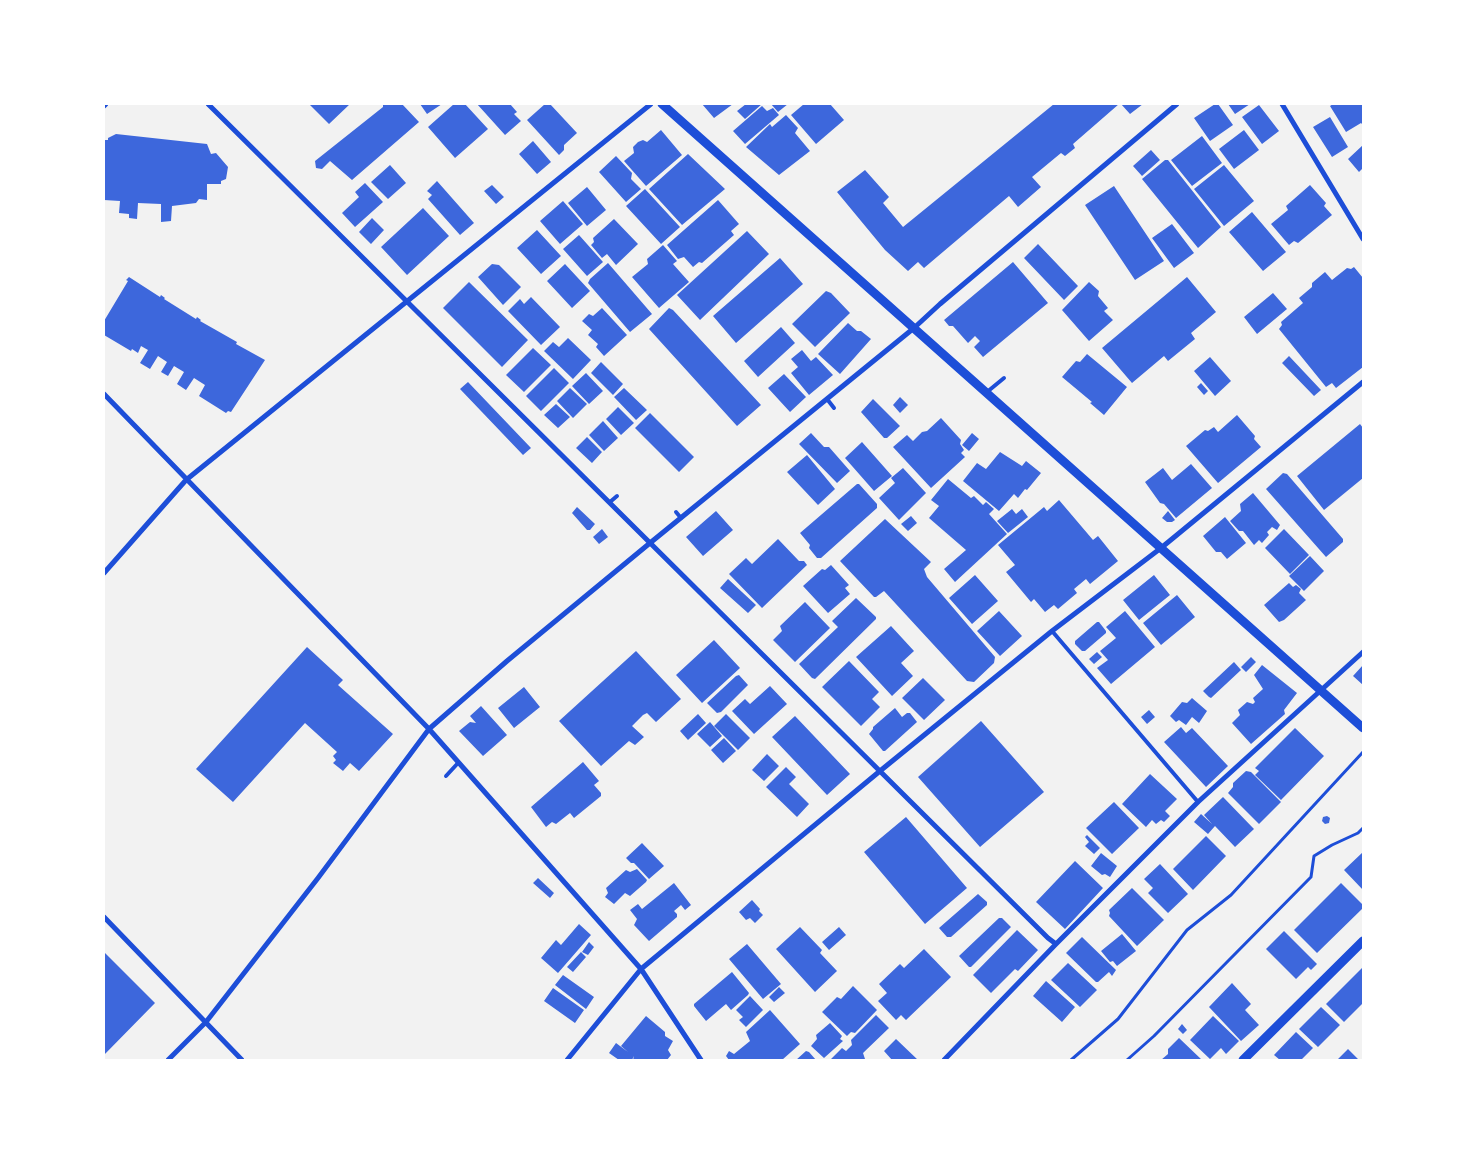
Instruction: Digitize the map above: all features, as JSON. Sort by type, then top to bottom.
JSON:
[{"type":"street","points":[[208,104],[1056,944]]},
{"type":"street","points":[[104,573],[186,480],[650,104]]},
{"type":"street","points":[[662,104],[1363,728]]},
{"type":"street","points":[[168,1060],[206,1022],[318,878],[429,729],[650,543],[914,328],[1177,104]]},
{"type":"street","points":[[1282,104],[1363,239]]},
{"type":"street","points":[[567,1060],[641,969],[1052,631],[1161,548],[1363,382]]},
{"type":"street","points":[[104,394],[429,729],[641,969],[701,1060]]},
{"type":"street","points":[[944,1060],[1056,944],[1198,802],[1363,652]]},
{"type":"street","points":[[104,917],[242,1060]]},
{"type":"street","points":[[1243,1060],[1363,941]]},
{"type":"lane","points":[[986,393],[1004,378]]},
{"type":"lane","points":[[827,399],[834,408]]},
{"type":"lane","points":[[610,502],[616,496]]},
{"type":"lane","points":[[676,512],[681,518]]},
{"type":"lane","points":[[1052,631],[1198,802]]},
{"type":"lane","points":[[446,776],[458,763]]},
{"type":"path","points":[[1070,1060],[1118,1019],[1187,930],[1230,895],[1363,752]]},
{"type":"path","points":[[1127,1060],[1154,1036],[1311,877],[1314,856],[1358,833],[1363,828]]},
{"type":"building","points":[[309,104],[350,104],[329,124]]},
{"type":"building","points":[[383,104],[402,104],[419,122],[352,180],[330,161],[322,169],[316,168],[315,161],[383,107]]},
{"type":"building","points":[[420,104],[442,104],[427,114]]},
{"type":"building","points":[[454,104],[465,104],[488,129],[455,158],[428,127]]},
{"type":"building","points":[[477,104],[510,104],[517,112],[514,114],[521,121],[505,135]]},
{"type":"building","points":[[545,104],[550,104],[577,133],[564,145],[564,150],[559,155],[527,120]]},
{"type":"building","points":[[702,104],[733,104],[714,118]]},
{"type":"building","points":[[746,104],[762,104],[745,119],[737,111]]},
{"type":"building","points":[[771,104],[788,104],[778,112]]},
{"type":"building","points":[[804,104],[830,104],[844,120],[816,144],[791,115]]},
{"type":"building","points":[[1054,104],[1119,104],[1073,144],[1075,148],[1065,156],[1061,153],[1032,177],[1041,187],[1018,207],[1009,196],[924,268],[918,262],[908,271],[885,250],[837,192],[865,170],[889,197],[883,203],[903,227]]},
{"type":"building","points":[[1121,104],[1143,104],[1130,114]]},
{"type":"building","points":[[1215,104],[1218,104],[1233,125],[1210,141],[1194,118]]},
{"type":"building","points":[[1228,104],[1250,104],[1235,114]]},
{"type":"building","points":[[1333,104],[1363,104],[1363,125],[1361,123],[1346,132],[1330,106]]},
{"type":"building","points":[[1259,105],[1279,131],[1262,144],[1242,117]]},
{"type":"building","points":[[762,106],[767,111],[773,108],[779,115],[745,144],[733,131]]},
{"type":"building","points":[[786,115],[798,128],[795,133],[810,151],[779,175],[746,147],[770,124],[772,127]]},
{"type":"building","points":[[1330,117],[1348,147],[1332,157],[1313,127]]},
{"type":"building","points":[[661,130],[682,155],[646,186],[624,161],[634,153],[633,147],[638,142],[643,140],[647,142]]},
{"type":"building","points":[[1244,130],[1259,150],[1234,169],[1219,149]]},
{"type":"building","points":[[116,134],[207,144],[211,154],[216,153],[228,167],[226,179],[221,181],[221,184],[207,184],[207,200],[199,199],[196,203],[172,206],[171,221],[161,222],[161,204],[138,203],[137,219],[129,218],[129,214],[119,213],[120,201],[104,200],[104,140],[108,140],[108,138]]},
{"type":"building","points":[[1202,136],[1222,163],[1192,186],[1171,160]]},
{"type":"building","points":[[533,141],[551,162],[537,174],[519,154]]},
{"type":"building","points":[[1363,145],[1363,168],[1359,172],[1348,159]]},
{"type":"building","points":[[1151,150],[1160,160],[1142,176],[1133,166]]},
{"type":"building","points":[[688,154],[725,189],[682,225],[649,189]]},
{"type":"building","points":[[616,156],[632,173],[631,179],[641,189],[626,202],[599,172]]},
{"type":"building","points":[[1165,160],[1168,160],[1221,227],[1198,248],[1142,179]]},
{"type":"building","points":[[390,165],[406,183],[388,199],[371,182]]},
{"type":"building","points":[[1224,165],[1254,201],[1224,226],[1194,189]]},
{"type":"building","points":[[437,181],[474,223],[460,235],[428,199],[432,195],[427,191]]},
{"type":"building","points":[[365,183],[383,202],[355,227],[342,213],[359,197],[355,192]]},
{"type":"building","points":[[492,185],[504,197],[496,204],[484,191]]},
{"type":"building","points":[[1310,185],[1326,203],[1324,206],[1332,215],[1298,243],[1294,241],[1289,245],[1271,224],[1288,210],[1286,206]]},
{"type":"building","points":[[1114,186],[1164,261],[1135,280],[1085,205]]},
{"type":"building","points":[[587,187],[606,210],[587,226],[568,203]]},
{"type":"building","points":[[645,189],[680,227],[661,244],[626,206]]},
{"type":"building","points":[[718,200],[739,224],[731,231],[734,235],[702,263],[699,262],[693,267],[684,257],[678,259],[667,245]]},
{"type":"building","points":[[563,201],[583,224],[560,244],[540,221]]},
{"type":"building","points":[[423,208],[449,236],[407,275],[381,247]]},
{"type":"building","points":[[1252,212],[1286,252],[1263,271],[1229,232]]},
{"type":"building","points":[[372,218],[384,230],[371,244],[359,232]]},
{"type":"building","points":[[614,219],[638,244],[616,265],[607,254],[602,258],[591,245],[594,242],[593,238]]},
{"type":"building","points":[[1172,224],[1194,253],[1174,268],[1152,238]]},
{"type":"building","points":[[537,230],[561,256],[541,274],[517,248]]},
{"type":"building","points":[[747,231],[769,254],[700,320],[677,295]]},
{"type":"building","points":[[579,235],[603,262],[587,276],[563,249]]},
{"type":"building","points":[[1038,244],[1078,286],[1064,300],[1024,258]]},
{"type":"building","points":[[663,245],[677,261],[673,264],[689,282],[659,308],[632,277],[648,264],[647,259]]},
{"type":"building","points":[[780,258],[803,284],[736,343],[713,316]]},
{"type":"building","points":[[1013,262],[1048,303],[983,357],[974,347],[980,341],[975,336],[968,343],[953,326],[949,326],[944,320]]},
{"type":"building","points":[[608,263],[652,314],[630,332],[588,283]]},
{"type":"building","points":[[492,264],[499,265],[521,287],[503,305],[478,277]]},
{"type":"building","points":[[565,264],[590,291],[572,308],[547,281]]},
{"type":"building","points":[[1354,267],[1363,278],[1363,367],[1336,388],[1332,383],[1326,387],[1279,329],[1282,325],[1281,322],[1303,303],[1299,298],[1325,272],[1332,280],[1347,268],[1351,269]]},
{"type":"building","points":[[129,277],[265,360],[231,412],[228,411],[226,413],[199,396],[205,385],[194,378],[186,390],[177,384],[184,372],[174,366],[168,376],[161,372],[167,362],[158,356],[150,369],[140,363],[148,350],[141,346],[138,353],[132,349],[131,351],[104,335],[104,321]]},
{"type":"building","points":[[1187,277],[1216,312],[1191,333],[1195,339],[1168,361],[1164,356],[1132,383],[1102,348]]},
{"type":"building","points":[[469,282],[528,340],[502,367],[443,308]]},
{"type":"building","points":[[1089,282],[1099,291],[1098,296],[1108,308],[1104,311],[1113,320],[1089,341],[1062,310]]},
{"type":"building","points":[[826,291],[831,293],[850,313],[815,347],[792,324]]},
{"type":"building","points":[[1273,293],[1287,309],[1257,334],[1244,317]]},
{"type":"building","points":[[531,297],[560,327],[541,345],[508,311],[520,299],[524,304]]},
{"type":"building","points":[[602,308],[627,335],[604,356],[596,347],[598,344],[588,335],[592,330],[582,321],[589,314],[593,316]]},
{"type":"building","points":[[669,308],[673,310],[761,405],[737,426],[649,329]]},
{"type":"building","points":[[848,323],[871,339],[840,374],[818,354]]},
{"type":"building","points":[[781,327],[795,343],[758,377],[744,361]]},
{"type":"building","points":[[568,338],[591,360],[573,379],[544,351],[553,342],[559,347]]},
{"type":"building","points":[[533,348],[551,365],[524,392],[506,375]]},
{"type":"building","points":[[802,350],[811,361],[816,357],[833,375],[809,395],[791,373],[798,367],[791,359]]},
{"type":"building","points":[[1087,354],[1127,387],[1104,415],[1090,403],[1092,402],[1062,377],[1076,361],[1080,362]]},
{"type":"building","points":[[1289,356],[1321,390],[1314,396],[1282,363]]},
{"type":"building","points":[[1210,357],[1231,381],[1215,396],[1194,371]]},
{"type":"building","points":[[601,362],[623,384],[613,395],[591,373]]},
{"type":"building","points":[[554,368],[569,383],[541,411],[526,396]]},
{"type":"building","points":[[586,373],[603,391],[589,404],[572,386]]},
{"type":"building","points":[[784,374],[806,397],[790,412],[768,388]]},
{"type":"building","points":[[468,382],[531,448],[523,455],[460,389]]},
{"type":"building","points":[[1201,383],[1208,391],[1204,395],[1197,387]]},
{"type":"building","points":[[570,388],[587,404],[573,418],[557,401]]},
{"type":"building","points":[[624,388],[647,410],[636,420],[614,397]]},
{"type":"building","points":[[900,397],[908,405],[900,413],[893,405]]},
{"type":"building","points":[[873,399],[900,426],[887,438],[884,438],[861,412]]},
{"type":"building","points":[[556,404],[570,417],[558,428],[544,415]]},
{"type":"building","points":[[618,407],[634,423],[621,435],[606,419]]},
{"type":"building","points":[[650,413],[694,457],[679,472],[635,428]]},
{"type":"building","points":[[1237,415],[1255,436],[1254,439],[1261,447],[1218,483],[1186,446],[1205,430],[1208,431],[1214,427],[1218,432]]},
{"type":"building","points":[[941,418],[961,440],[960,444],[964,450],[961,453],[965,457],[931,488],[893,447],[907,435],[913,441]]},
{"type":"building","points":[[603,421],[618,438],[604,451],[589,435]]},
{"type":"building","points":[[1360,424],[1363,428],[1363,478],[1324,510],[1297,476]]},
{"type":"building","points":[[811,433],[824,447],[829,447],[850,471],[837,483],[799,444]]},
{"type":"building","points":[[972,433],[979,439],[969,451],[962,445]]},
{"type":"building","points":[[587,437],[602,452],[592,463],[576,448]]},
{"type":"building","points":[[862,442],[892,476],[874,491],[845,458]]},
{"type":"building","points":[[1000,452],[1022,466],[1026,461],[1041,473],[1027,490],[1025,489],[1018,498],[1014,494],[999,511],[963,481],[977,463],[986,469]]},
{"type":"building","points":[[807,455],[835,489],[818,505],[787,472]]},
{"type":"building","points":[[1191,464],[1212,488],[1176,518],[1164,504],[1160,503],[1145,482],[1163,468],[1172,480]]},
{"type":"building","points":[[903,468],[926,493],[899,520],[879,498],[895,483],[891,478]]},
{"type":"building","points":[[1283,473],[1287,474],[1343,539],[1343,542],[1326,557],[1266,489]]},
{"type":"building","points":[[948,479],[971,498],[974,496],[983,505],[986,502],[994,509],[989,514],[1007,534],[955,582],[944,569],[966,550],[929,518],[939,506],[931,500]]},
{"type":"building","points":[[857,484],[877,504],[877,508],[821,558],[817,558],[809,548],[810,545],[800,533]]},
{"type":"building","points":[[1253,493],[1280,525],[1277,530],[1272,527],[1267,532],[1269,535],[1262,543],[1259,540],[1254,545],[1243,531],[1239,531],[1230,521],[1241,511],[1240,504]]},
{"type":"building","points":[[1059,500],[1093,540],[1098,536],[1118,561],[1090,584],[1086,579],[1074,589],[1077,593],[1058,609],[1054,605],[1045,612],[1034,599],[1031,602],[1006,572],[1015,565],[998,545],[1044,507],[1047,511]]},
{"type":"building","points":[[577,507],[595,524],[590,530],[587,530],[572,513]]},
{"type":"building","points":[[1012,509],[1016,514],[1022,509],[1028,517],[1008,533],[997,521]]},
{"type":"building","points":[[716,511],[733,530],[703,556],[686,537]]},
{"type":"building","points":[[1168,511],[1175,520],[1172,522],[1167,522],[1162,518]]},
{"type":"building","points":[[911,516],[917,523],[908,531],[901,524]]},
{"type":"building","points":[[1225,517],[1246,543],[1227,559],[1221,552],[1216,552],[1203,536]]},
{"type":"building","points":[[885,519],[931,562],[924,569],[927,577],[995,657],[994,663],[974,682],[967,681],[884,591],[874,597],[840,561]]},
{"type":"building","points":[[602,529],[608,537],[599,544],[593,537]]},
{"type":"building","points":[[1284,529],[1309,555],[1290,574],[1265,548]]},
{"type":"building","points":[[778,539],[799,561],[804,561],[807,565],[762,608],[729,574],[746,558],[752,564]]},
{"type":"building","points":[[1310,556],[1324,571],[1304,591],[1289,576]]},
{"type":"building","points":[[831,565],[849,585],[845,588],[850,594],[828,613],[803,586],[822,569],[825,570]]},
{"type":"building","points":[[975,575],[998,601],[972,624],[949,598]]},
{"type":"building","points":[[1154,575],[1170,595],[1139,620],[1123,600]]},
{"type":"building","points":[[728,579],[756,605],[748,613],[720,588]]},
{"type":"building","points":[[1289,583],[1293,587],[1296,585],[1301,589],[1299,593],[1306,600],[1284,620],[1279,622],[1264,605]]},
{"type":"building","points":[[1177,595],[1195,617],[1161,645],[1143,623]]},
{"type":"building","points":[[856,598],[876,619],[815,679],[812,678],[799,664],[838,627],[832,621]]},
{"type":"building","points":[[805,602],[830,628],[795,662],[773,640],[782,631],[780,626]]},
{"type":"building","points":[[999,611],[1022,636],[1000,656],[977,631]]},
{"type":"building","points":[[1125,611],[1155,647],[1111,684],[1097,668],[1108,660],[1100,651],[1116,638],[1106,627]]},
{"type":"building","points":[[1099,622],[1106,633],[1085,651],[1082,651],[1075,644],[1075,641]]},
{"type":"building","points":[[891,626],[914,651],[901,663],[913,676],[892,696],[856,657]]},
{"type":"building","points":[[714,640],[740,668],[702,703],[676,675]]},
{"type":"building","points":[[307,647],[343,680],[338,685],[393,734],[359,771],[350,763],[343,771],[333,763],[336,760],[333,756],[337,752],[305,723],[233,802],[196,769]]},
{"type":"building","points":[[636,651],[681,699],[656,722],[647,713],[643,715],[632,726],[644,737],[635,745],[629,741],[601,766],[559,721]]},
{"type":"building","points":[[1097,652],[1102,657],[1094,664],[1089,659]]},
{"type":"building","points":[[1251,657],[1256,662],[1246,672],[1241,667]]},
{"type":"building","points":[[849,661],[879,692],[872,699],[880,707],[861,726],[822,687]]},
{"type":"building","points":[[1234,662],[1241,670],[1211,698],[1209,697],[1203,691]]},
{"type":"building","points":[[1262,665],[1297,693],[1284,710],[1285,714],[1251,744],[1232,723],[1240,715],[1238,710],[1247,702],[1253,704],[1255,702],[1253,698],[1263,689],[1254,675]]},
{"type":"building","points":[[1363,665],[1363,685],[1353,676]]},
{"type":"building","points":[[739,675],[748,685],[721,712],[717,713],[707,703]]},
{"type":"building","points":[[923,678],[945,700],[924,720],[902,698]]},
{"type":"building","points":[[770,686],[787,704],[754,734],[732,711],[745,699],[750,704]]},
{"type":"building","points":[[524,687],[540,707],[514,728],[498,708]]},
{"type":"building","points":[[1192,698],[1207,711],[1199,723],[1192,717],[1186,725],[1179,720],[1176,722],[1170,716],[1182,702],[1187,703]]},
{"type":"building","points":[[481,706],[507,735],[483,756],[459,731],[470,722],[476,723],[470,716]]},
{"type":"building","points":[[895,708],[902,717],[910,713],[917,722],[883,751],[869,734],[873,727]]},
{"type":"building","points":[[1149,710],[1155,717],[1147,724],[1141,717]]},
{"type":"building","points":[[698,714],[706,723],[688,740],[680,731]]},
{"type":"building","points":[[726,714],[750,738],[738,750],[714,726]]},
{"type":"building","points":[[795,716],[850,774],[827,795],[772,737]]},
{"type":"building","points":[[981,721],[1044,792],[980,847],[918,777]]},
{"type":"building","points":[[710,722],[722,736],[710,747],[697,734]]},
{"type":"building","points":[[1181,727],[1186,733],[1192,728],[1228,766],[1206,787],[1164,742]]},
{"type":"building","points":[[1295,728],[1324,756],[1281,800],[1255,775],[1259,771],[1255,768]]},
{"type":"building","points":[[724,738],[736,751],[723,763],[711,750]]},
{"type":"building","points":[[767,754],[779,766],[764,781],[752,770]]},
{"type":"building","points":[[583,762],[599,781],[594,785],[601,793],[601,796],[574,818],[570,813],[556,824],[552,822],[546,827],[531,807]]},
{"type":"building","points":[[786,767],[796,777],[789,784],[809,804],[797,817],[766,787]]},
{"type":"building","points":[[1246,771],[1251,772],[1281,802],[1259,824],[1228,793],[1233,787],[1233,783]]},
{"type":"building","points":[[1150,774],[1177,799],[1165,811],[1170,816],[1164,822],[1161,820],[1156,824],[1152,820],[1146,827],[1122,804]]},
{"type":"building","points":[[1223,797],[1254,829],[1235,847],[1215,826],[1208,834],[1194,822],[1201,814],[1212,824],[1204,815]]},
{"type":"building","points":[[1114,802],[1139,828],[1112,854],[1086,828]]},
{"type":"building","points":[[1327,816],[1330,818],[1329,823],[1325,824],[1322,821],[1323,817]]},
{"type":"building","points":[[906,817],[967,888],[925,924],[864,852]]},
{"type":"building","points":[[1087,835],[1100,848],[1094,854],[1085,846],[1089,842],[1085,837]]},
{"type":"building","points":[[1206,836],[1226,856],[1193,890],[1173,869]]},
{"type":"building","points":[[642,843],[664,866],[649,879],[634,863],[631,863],[626,858]]},
{"type":"building","points":[[1363,852],[1363,890],[1344,870]]},
{"type":"building","points":[[1101,853],[1117,866],[1110,877],[1105,874],[1102,875],[1091,866]]},
{"type":"building","points":[[1075,861],[1103,888],[1065,929],[1036,902]]},
{"type":"building","points":[[1160,864],[1188,894],[1168,913],[1148,893],[1153,888],[1144,879]]},
{"type":"building","points":[[637,869],[647,880],[630,896],[625,893],[614,904],[605,897],[608,893],[606,888],[626,870],[630,872]]},
{"type":"building","points":[[538,878],[554,893],[550,898],[533,883]]},
{"type":"building","points":[[674,883],[691,905],[685,910],[681,905],[674,911],[677,917],[649,941],[634,925],[637,919],[630,910],[638,904],[642,909]]},
{"type":"building","points":[[1341,883],[1363,905],[1363,908],[1317,953],[1294,930]]},
{"type":"building","points":[[1132,888],[1164,920],[1137,946],[1109,916],[1109,910]]},
{"type":"building","points":[[978,894],[987,902],[987,905],[951,937],[947,937],[939,928]]},
{"type":"building","points":[[752,900],[763,915],[755,923],[750,918],[746,920],[739,912]]},
{"type":"building","points":[[999,918],[1002,918],[1011,927],[969,967],[959,956]]},
{"type":"building","points":[[579,924],[591,935],[558,973],[541,958],[556,940],[561,945]]},
{"type":"building","points":[[800,927],[822,950],[820,953],[837,971],[815,992],[776,949]]},
{"type":"building","points":[[839,927],[846,935],[829,950],[822,942]]},
{"type":"building","points":[[1017,930],[1038,950],[1018,971],[1015,969],[991,993],[973,975]]},
{"type":"building","points":[[1284,931],[1317,964],[1311,970],[1308,967],[1296,979],[1266,949]]},
{"type":"building","points":[[1122,934],[1136,951],[1117,966],[1113,961],[1110,962],[1101,951]]},
{"type":"building","points":[[1082,937],[1116,970],[1112,976],[1109,972],[1096,982],[1066,953]]},
{"type":"building","points":[[589,942],[594,947],[588,955],[582,952]]},
{"type":"building","points":[[747,944],[781,984],[763,999],[729,959]]},
{"type":"building","points":[[924,949],[951,977],[906,1020],[901,1015],[896,1020],[878,1001],[887,993],[879,984],[900,964],[904,968]]},
{"type":"building","points":[[104,952],[155,1003],[104,1055]]},
{"type":"building","points":[[581,952],[586,957],[573,972],[567,967]]},
{"type":"building","points":[[1068,963],[1097,990],[1080,1007],[1051,980]]},
{"type":"building","points":[[1362,968],[1363,1003],[1344,1022],[1326,1004]]},
{"type":"building","points":[[732,972],[749,993],[748,995],[731,1010],[726,1004],[706,1021],[694,1004]]},
{"type":"building","points":[[563,975],[594,997],[586,1009],[555,985]]},
{"type":"building","points":[[1046,981],[1075,1007],[1062,1022],[1033,996]]},
{"type":"building","points":[[1232,983],[1251,1004],[1245,1010],[1259,1025],[1241,1041],[1209,1007]]},
{"type":"building","points":[[853,986],[877,1010],[855,1033],[851,1032],[847,1036],[822,1012],[837,997],[841,999]]},
{"type":"building","points":[[779,987],[785,993],[774,1002],[769,997]]},
{"type":"building","points":[[553,988],[584,1010],[575,1023],[544,1001]]},
{"type":"building","points":[[750,996],[763,1010],[746,1027],[739,1020],[743,1017],[736,1010]]},
{"type":"building","points":[[1321,1007],[1340,1025],[1318,1047],[1299,1029]]},
{"type":"building","points":[[770,1010],[800,1044],[782,1060],[729,1060],[726,1056],[729,1051],[734,1054],[750,1041],[746,1032]]},
{"type":"building","points":[[876,1015],[889,1028],[863,1053],[864,1060],[830,1060],[842,1048],[846,1051],[852,1045],[851,1040]]},
{"type":"building","points":[[646,1016],[665,1032],[665,1036],[673,1041],[668,1050],[671,1055],[667,1060],[633,1060],[634,1056],[632,1060],[619,1060],[609,1053],[616,1043],[628,1052],[621,1046]]},
{"type":"building","points":[[1213,1016],[1239,1041],[1226,1054],[1221,1048],[1210,1059],[1190,1040]]},
{"type":"building","points":[[830,1023],[842,1036],[840,1039],[843,1041],[824,1058],[811,1046],[817,1039],[816,1035]]},
{"type":"building","points":[[1182,1024],[1187,1030],[1183,1034],[1178,1029]]},
{"type":"building","points":[[1296,1032],[1313,1048],[1301,1060],[1280,1060],[1274,1055]]},
{"type":"building","points":[[1179,1038],[1202,1060],[1161,1060],[1168,1054],[1168,1049]]},
{"type":"building","points":[[896,1039],[918,1060],[892,1060],[884,1051]]},
{"type":"building","points":[[1348,1049],[1359,1060],[1337,1060]]},
{"type":"building","points":[[806,1051],[816,1060],[796,1060]]}]
